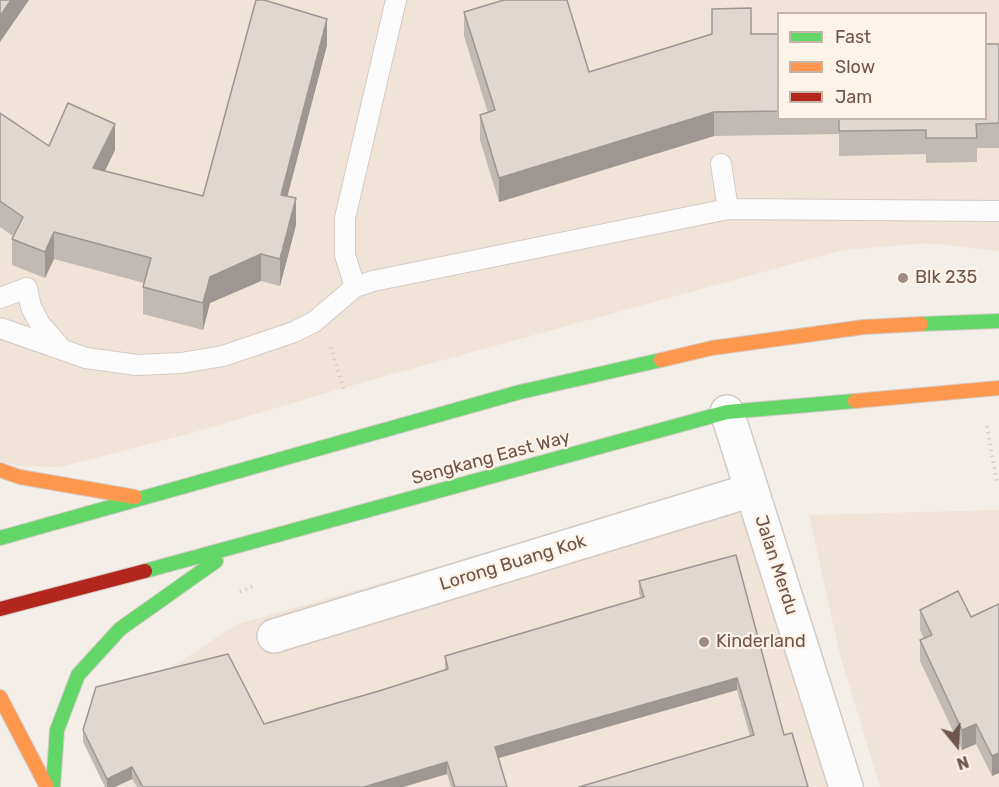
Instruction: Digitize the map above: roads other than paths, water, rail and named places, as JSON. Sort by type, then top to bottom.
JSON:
[{"type":"main road","points":[[0,538],[520,392],[712,348],[864,327],[999,321]]},
{"type":"main road","name":"Sengkang East Way","points":[[0,609],[232,549],[727,412],[999,388]]},
{"type":"main road","points":[[0,470],[20,477],[142,499]]},
{"type":"main road","points":[[53,787],[57,730],[78,675],[120,629],[232,549]]},
{"type":"main road","points":[[0,697],[47,787]]},
{"type":"street","name":"Jalan Merdu","points":[[727,412],[846,787]]},
{"type":"street","name":"Lorong Buang Kok","points":[[274,636],[752,490]]},
{"type":"lane","points":[[355,286],[345,255],[345,218],[396,0]]},
{"type":"lane","points":[[721,164],[728,209]]},
{"type":"lane","points":[[0,328],[86,358],[137,366],[181,363],[223,356],[294,332],[314,322],[355,286],[413,271],[728,209],[999,211]]},
{"type":"lane","points":[[0,298],[27,288],[31,306],[40,324],[63,350]]},
{"type":"place","name":"Blk 235","points":[[903,278]]},
{"type":"place","name":"Kinderland","points":[[704,642]]}]
